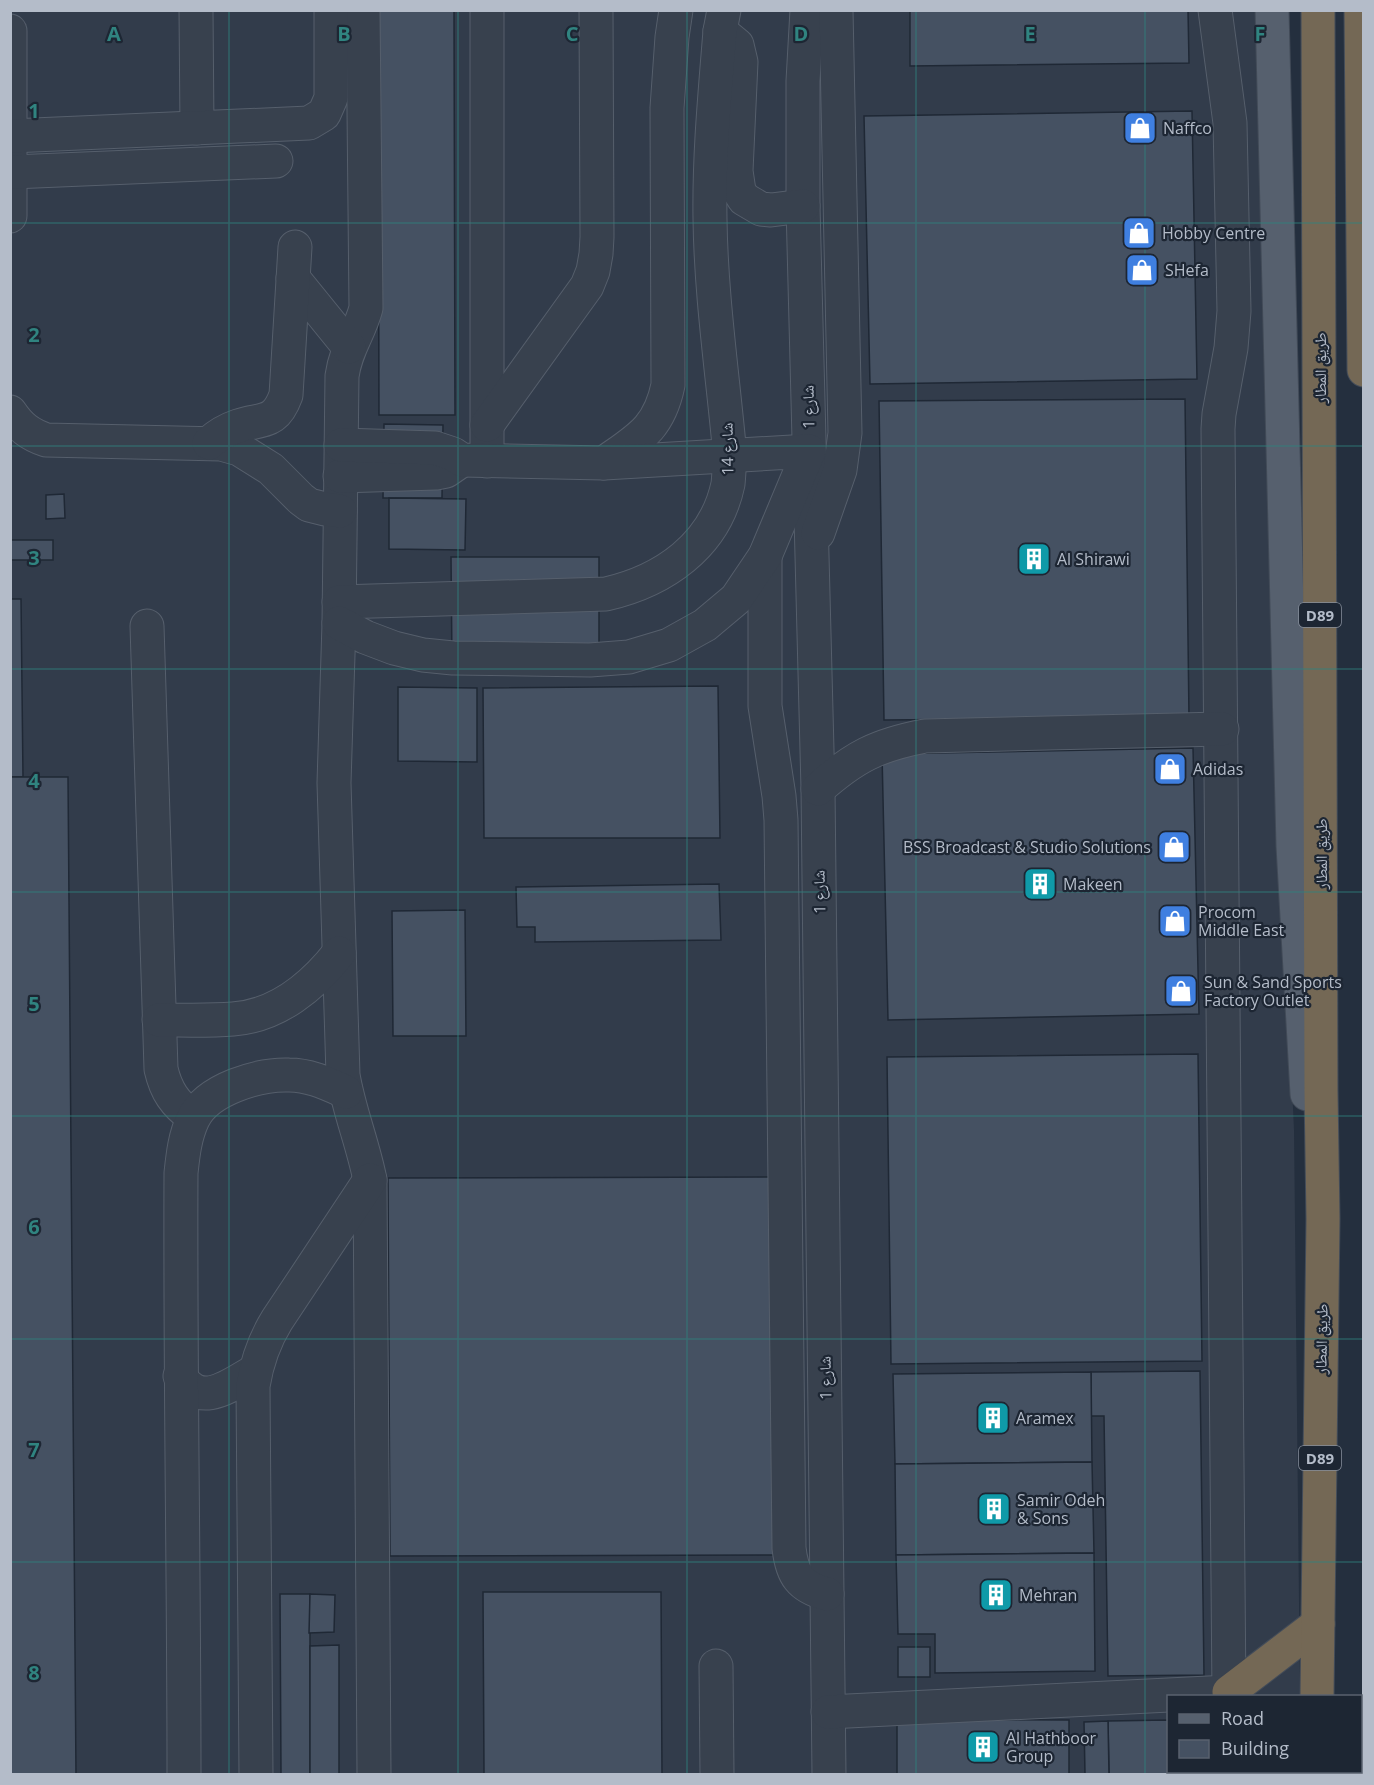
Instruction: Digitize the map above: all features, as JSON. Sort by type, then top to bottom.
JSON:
[{"type":"highway","name":"طريق المطار","points":[[1317,1695],[1323,1219],[1318,10]]},
{"type":"highway","points":[[1361,10],[1364,370]]},
{"type":"highway","points":[[1229,1694],[1318,1624]]},
{"type":"main road","points":[[1272,10],[1293,846],[1312,1157],[1323,1219]]},
{"type":"street","points":[[196,10],[197,128]]},
{"type":"street","points":[[11,136],[300,124],[317,119],[324,114],[331,98],[331,10]]},
{"type":"street","points":[[363,10],[366,308],[357,335],[348,347],[342,376],[334,783],[342,1055],[346,1092],[360,1136],[370,1180],[374,1774]]},
{"type":"street","points":[[487,10],[487,425]]},
{"type":"street","points":[[475,460],[487,425],[578,300],[593,271],[597,237],[596,10]]},
{"type":"street","points":[[604,464],[652,426],[660,414],[668,385],[667,108],[676,10]]},
{"type":"street","name":"شارع 1","points":[[807,10],[803,81],[803,206],[818,789],[829,1774]]},
{"type":"street","points":[[812,549],[840,470],[844,434],[836,10]]},
{"type":"street","points":[[1207,1695],[1229,1694],[1218,429],[1231,348],[1234,311],[1230,123],[1215,10]]},
{"type":"street","points":[[722,21],[737,45],[741,62],[736,171],[738,191],[744,199],[761,209],[803,206]]},
{"type":"street","name":"شارع 14","points":[[339,612],[606,594],[654,579],[694,547],[708,529],[721,508],[728,484],[730,456],[710,220],[710,157],[722,21]]},
{"type":"street","points":[[10,31],[12,172],[10,216]]},
{"type":"street","points":[[12,172],[276,161]]},
{"type":"street","points":[[209,443],[229,429],[270,418],[283,404],[286,395],[294,263],[348,347]]},
{"type":"street","points":[[10,412],[19,425],[32,435],[46,440],[209,443],[239,449],[271,468],[309,505],[340,511]]},
{"type":"street","points":[[339,612],[365,637],[394,648],[423,655],[453,658],[590,660],[629,657],[669,645],[705,625],[736,599],[765,556],[809,451],[604,464],[475,460],[436,473],[341,461]]},
{"type":"street","points":[[765,556],[765,706],[781,820],[789,1548],[791,1564],[798,1579],[811,1590],[827,1594]]},
{"type":"street","points":[[147,626],[161,1070],[164,1084],[171,1097],[194,1117]]},
{"type":"street","points":[[818,789],[842,767],[868,752],[896,741],[925,736],[1222,729]]},
{"type":"street","points":[[159,1020],[235,1019],[260,1013],[283,1004],[304,990],[324,973],[339,953]]},
{"type":"street","points":[[783,987],[820,987]]},
{"type":"street","points":[[184,1774],[183,1470],[180,1376],[181,1173],[184,1142],[194,1117],[209,1099],[234,1085],[261,1077],[290,1075],[318,1080],[346,1092]]},
{"type":"street","points":[[256,1774],[253,1406],[255,1371],[266,1338],[370,1180]]},
{"type":"street","points":[[180,1376],[192,1389],[208,1394],[223,1389],[255,1371]]},
{"type":"street","points":[[716,1666],[717,1774]]},
{"type":"street","points":[[828,1712],[1167,1697]]},
{"type":"shaded area","points":[[11,11],[1262,11],[1276,728],[1294,1130],[1300,1695],[1167,1695],[1167,1773],[1301,1774],[11,1774]]},
{"type":"building","points":[[378,10],[454,10],[455,415],[379,415]]},
{"type":"building","points":[[910,10],[1188,10],[1189,63],[910,66]]},
{"type":"building","points":[[1192,111],[1197,379],[870,384],[864,116]]},
{"type":"building","name":"Al Shirawi","points":[[1185,399],[1189,717],[884,720],[879,401]]},
{"type":"building","points":[[384,424],[443,425],[442,498],[383,498]]},
{"type":"building","points":[[64,494],[65,518],[46,519],[46,495]]},
{"type":"building","points":[[389,498],[466,499],[465,550],[389,549]]},
{"type":"building","points":[[10,540],[53,540],[53,560],[10,560]]},
{"type":"building","points":[[451,557],[599,557],[599,665],[452,665]]},
{"type":"building","points":[[10,599],[21,599],[23,777],[10,777]]},
{"type":"building","points":[[718,686],[720,838],[484,838],[483,688]]},
{"type":"building","points":[[398,687],[477,688],[477,762],[398,761]]},
{"type":"building","name":"Makeen","points":[[1193,748],[1199,1014],[888,1020],[882,754]]},
{"type":"building","points":[[10,777],[68,777],[76,1774],[10,1774]]},
{"type":"building","points":[[719,884],[721,940],[535,942],[535,927],[517,927],[516,887]]},
{"type":"building","points":[[465,910],[466,1036],[393,1036],[392,911]]},
{"type":"building","points":[[1198,1054],[1202,1361],[891,1364],[887,1057]]},
{"type":"building","points":[[777,1177],[779,1555],[390,1556],[388,1178]]},
{"type":"building","points":[[1200,1371],[1204,1675],[1108,1676],[1104,1416],[1091,1416],[1091,1372]]},
{"type":"building","name":"Aramex","points":[[1091,1372],[1092,1462],[895,1464],[893,1374]]},
{"type":"building","name":"Samir Odeh & Sons","points":[[1092,1462],[1094,1553],[896,1555],[895,1464]]},
{"type":"building","name":"Mehran","points":[[1094,1553],[1095,1671],[935,1673],[935,1634],[898,1634],[896,1555]]},
{"type":"building","points":[[483,1592],[661,1592],[662,1774],[484,1774]]},
{"type":"building","points":[[280,1594],[310,1594],[310,1774],[281,1774]]},
{"type":"building","points":[[310,1594],[335,1595],[334,1632],[309,1633]]},
{"type":"building","points":[[339,1645],[339,1774],[310,1774],[310,1646]]},
{"type":"building","points":[[898,1647],[930,1647],[930,1677],[898,1677]]},
{"type":"building","name":"Al Hathboor Group","points":[[897,1719],[1069,1720],[1069,1774],[897,1774]]},
{"type":"building","points":[[1167,1720],[1167,1773],[1208,1774],[1109,1774],[1108,1721]]},
{"type":"building","points":[[1108,1721],[1109,1774],[1085,1774],[1084,1722]]},
{"type":"place","name":"Naffco","points":[[1140,128]]},
{"type":"place","name":"Hobby Centre","points":[[1139,233]]},
{"type":"place","name":"SHefa","points":[[1142,270]]},
{"type":"place","name":"Al Shirawi","points":[[1034,559]]},
{"type":"place","name":"Adidas","points":[[1170,769]]},
{"type":"place","name":"BSS Broadcast & Studio Solutions","points":[[1174,847]]},
{"type":"place","name":"Makeen","points":[[1040,884]]},
{"type":"place","name":"Procom Middle East","points":[[1175,921]]},
{"type":"place","name":"Sun & Sand Sports Factory Outlet","points":[[1181,991]]},
{"type":"place","name":"Aramex","points":[[993,1418]]},
{"type":"place","name":"Samir Odeh & Sons","points":[[994,1509]]},
{"type":"place","name":"Mehran","points":[[996,1595]]},
{"type":"place","name":"Al Hathboor Group","points":[[983,1747]]}]
